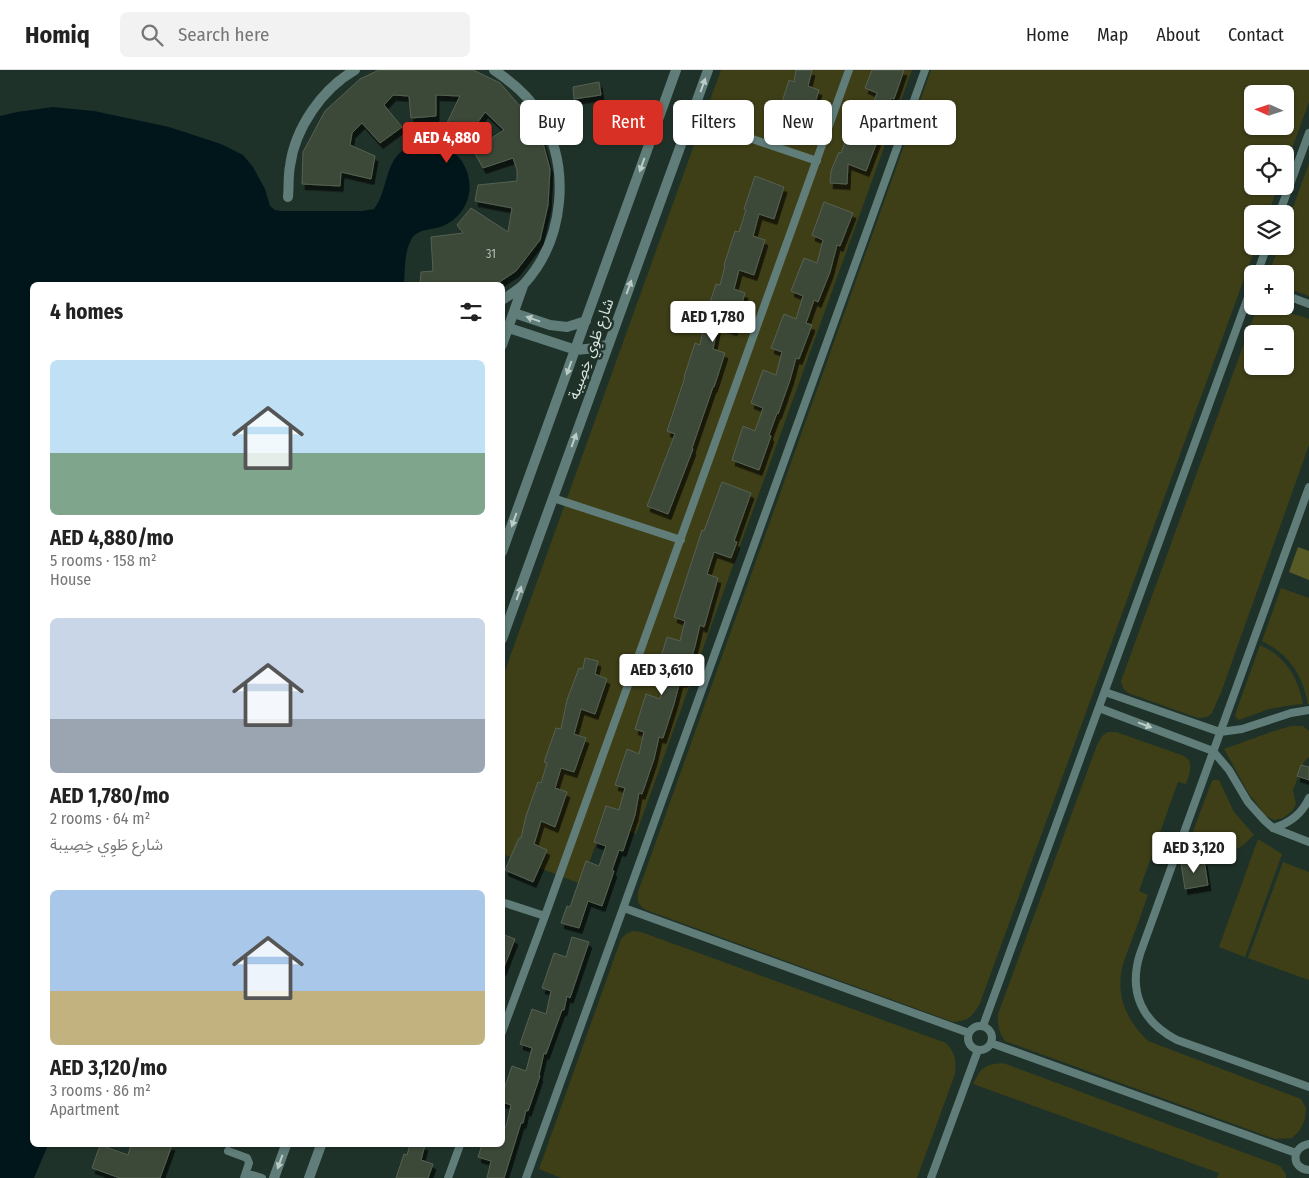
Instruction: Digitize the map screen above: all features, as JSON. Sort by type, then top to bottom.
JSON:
[{"type":"street","points":[[288,197],[290,165],[299,135],[314,107],[336,84],[355,70]]},
{"type":"street","points":[[494,70],[512,82],[540,114],[550,133],[560,173],[559,206],[553,233],[546,252],[523,286],[505,336]]},
{"type":"street","name":"شارع طَوِي خِصِيبة","points":[[505,544],[676,70]]},
{"type":"street","name":"شارع طَوِي خِصِيبة","points":[[697,100],[708,70]]},
{"type":"street","name":"شارع طَوِي خِصِيبة","points":[[505,631],[681,145]]},
{"type":"street","points":[[505,298],[523,286]]},
{"type":"street","points":[[514,313],[550,325],[567,327],[586,321]]},
{"type":"street","points":[[508,328],[576,350],[596,348],[609,344]]},
{"type":"street","points":[[274,1178],[285,1147]]},
{"type":"street","points":[[309,1178],[320,1147]]},
{"type":"lane","points":[[505,1024],[849,70]]},
{"type":"lane","points":[[526,1178],[925,70]]},
{"type":"lane","points":[[1282,205],[1309,133]]},
{"type":"lane","points":[[754,140],[817,161]]},
{"type":"lane","points":[[1294,298],[1309,304]]},
{"type":"lane","points":[[983,1026],[1244,308]]},
{"type":"lane","points":[[1309,487],[1136,965],[1135,977],[1138,999],[1143,1010],[1150,1020],[1167,1035],[1309,1087]]},
{"type":"lane","points":[[553,498],[681,540]]},
{"type":"lane","points":[[1106,692],[1220,732],[1242,729],[1292,713],[1309,710]]},
{"type":"lane","points":[[1100,708],[1213,751],[1229,770],[1252,808],[1264,821],[1273,828],[1309,842]]},
{"type":"lane","points":[[1273,828],[1297,816],[1309,798]]},
{"type":"lane","points":[[505,903],[545,916]]},
{"type":"lane","points":[[624,908],[970,1033]]},
{"type":"lane","points":[[983,1026],[992,1034],[992,1042],[986,1049],[978,1050],[971,1046],[968,1037],[975,1027],[983,1026]]},
{"type":"lane","points":[[992,1042],[1296,1153]]},
{"type":"lane","points":[[931,1178],[978,1050]]},
{"type":"lane","points":[[1305,1173],[1295,1158],[1296,1153],[1302,1146],[1309,1144]]},
{"type":"lane","points":[[448,1178],[459,1147]]},
{"type":"lane","points":[[228,1151],[247,1158],[249,1163],[245,1175],[262,1178]]},
{"type":"shaded area","points":[[721,70],[912,70],[901,100],[842,100],[842,145],[885,145],[636,834],[604,823],[581,884],[505,855],[505,671],[694,145],[754,145],[754,100],[710,100]]},
{"type":"shaded area","points":[[931,70],[1309,70],[1309,102],[1293,145],[1244,145],[1244,195],[1275,195],[1271,205],[1244,205],[1244,255],[1253,255],[1249,265],[1244,265],[1244,279],[980,1003],[973,1014],[967,1019],[953,1022],[646,910],[641,906],[638,892],[904,145],[956,145],[956,100],[920,100]]},
{"type":"shaded area","points":[[53,107],[94,111],[169,127],[221,144],[243,155],[253,167],[265,189],[270,206],[275,210],[362,211],[374,209],[383,192],[388,173],[396,157],[412,146],[421,144],[442,147],[458,157],[466,169],[470,188],[465,205],[454,220],[441,227],[418,233],[411,240],[406,256],[404,282],[30,282],[30,1147],[47,1147],[34,1178],[0,1178],[0,116]]},
{"type":"shaded area","points":[[1309,163],[1309,296],[1294,290],[1294,265],[1272,265],[1276,255],[1294,255],[1294,205]]},
{"type":"shaded area","points":[[1294,314],[1309,319],[1309,445],[1222,690],[1212,713],[1207,717],[1198,718],[1128,693],[1123,688],[1121,681],[1244,343],[1244,375],[1294,375],[1294,325],[1251,325],[1254,316]]},
{"type":"shaded area","points":[[1298,547],[1309,551],[1309,580],[1289,572]]},
{"type":"shaded area","points":[[1281,588],[1309,598],[1309,704],[1302,683],[1293,666],[1272,646],[1262,641]]},
{"type":"shaded area","points":[[1260,645],[1277,655],[1284,662],[1298,685],[1303,704],[1269,709],[1239,720],[1235,715]]},
{"type":"shaded area","points":[[1291,726],[1303,726],[1309,731],[1309,757],[1304,762],[1293,790],[1296,804],[1292,811],[1283,818],[1274,820],[1266,816],[1249,794],[1224,749]]},
{"type":"shaded area","points":[[1108,732],[1116,732],[1184,756],[1189,760],[1190,766],[1186,784],[1178,782],[1139,891],[1148,895],[1125,958],[1121,979],[1122,999],[1129,1017],[1148,1041],[1301,1099],[1306,1108],[1305,1119],[1300,1130],[1292,1138],[1275,1139],[1005,1041],[1001,1035],[998,1025],[998,1014],[1097,745],[1102,736]]},
{"type":"shaded area","points":[[1213,780],[1219,780],[1234,812],[1254,835],[1242,846],[1222,854],[1185,853],[1211,783]]},
{"type":"shaded area","points":[[1258,839],[1282,854],[1245,957],[1219,947]]},
{"type":"shaded area","points":[[1283,862],[1309,872],[1309,980],[1248,958]]},
{"type":"shaded area","points":[[633,931],[641,932],[946,1043],[955,1057],[955,1074],[917,1178],[561,1178],[539,1169],[621,939]]},
{"type":"shaded area","points":[[1003,1063],[1280,1166],[1286,1174],[1286,1178],[1217,1178],[1219,1173],[973,1084],[984,1068]]},
{"type":"building","points":[[379,70],[473,70],[500,83],[520,106],[520,145],[543,145],[550,169],[548,205],[540,240],[516,271],[500,282],[420,282],[421,272],[433,271],[431,237],[463,233],[457,225],[471,208],[508,232],[512,208],[475,201],[478,185],[517,181],[517,170],[513,158],[483,168],[473,150],[504,130],[485,112],[469,135],[446,125],[460,96],[436,95],[436,116],[411,118],[409,96],[393,95],[384,105],[402,127],[380,143],[362,123],[352,133],[350,145],[375,156],[371,179],[341,172],[340,186],[302,184],[303,152],[325,111],[360,79]]},
{"type":"building","points":[[796,70],[812,70],[808,86],[819,90],[816,100],[783,100],[789,80],[794,82]]},
{"type":"building","points":[[872,70],[904,70],[894,99],[874,100],[877,93],[865,88]]},
{"type":"building","points":[[599,82],[601,95],[574,99],[573,87]]},
{"type":"building","points":[[844,145],[876,145],[866,171],[848,164],[847,184],[830,183],[831,171],[839,152],[841,153]]},
{"type":"building","points":[[755,176],[784,187],[774,219],[759,214],[753,236],[765,240],[754,275],[739,270],[734,289],[745,293],[734,330],[718,325],[713,349],[725,353],[693,449],[668,514],[647,506],[675,434],[667,431],[695,343],[700,345],[704,321],[716,284],[720,285],[724,265],[735,231],[739,232],[746,210],[744,209]]},
{"type":"building","points":[[824,202],[853,213],[840,246],[837,245],[830,272],[818,302],[814,300],[806,323],[812,325],[799,359],[796,358],[759,470],[732,460],[743,426],[755,431],[763,408],[751,403],[763,370],[776,375],[782,352],[771,348],[784,314],[796,319],[803,296],[791,291],[804,258],[817,263],[823,240],[812,235]]},
{"type":"building","points":[[722,482],[751,493],[734,541],[737,542],[731,558],[714,552],[707,574],[718,578],[704,627],[700,625],[684,682],[680,681],[663,738],[659,737],[642,794],[639,793],[635,815],[623,851],[619,850],[602,906],[588,901],[579,928],[561,923],[567,906],[570,907],[586,861],[599,866],[606,846],[594,842],[606,806],[619,810],[625,788],[615,785],[627,749],[639,754],[644,732],[635,729],[646,694],[660,699],[665,677],[656,674],[667,637],[680,641],[685,621],[674,617],[702,530],[704,531]]},
{"type":"building","points":[[585,658],[598,661],[595,674],[607,679],[595,714],[581,709],[574,734],[586,738],[574,772],[561,768],[555,788],[567,792],[555,827],[541,821],[534,844],[547,850],[533,882],[505,870],[519,838],[521,838],[526,816],[538,782],[541,783],[547,763],[544,762],[556,728],[561,729],[567,700],[579,668],[583,669]]},
{"type":"building","points":[[1301,765],[1309,767],[1309,780],[1297,776]]},
{"type":"building","points":[[1204,860],[1208,885],[1185,889],[1181,863]]},
{"type":"building","points":[[505,935],[515,939],[505,965]]},
{"type":"building","points":[[572,937],[589,942],[570,998],[567,996],[564,1010],[562,1010],[546,1054],[544,1053],[540,1076],[528,1111],[526,1110],[523,1123],[521,1123],[504,1178],[487,1178],[491,1161],[478,1157],[481,1147],[505,1147],[505,1127],[511,1105],[505,1103],[505,1086],[512,1066],[526,1071],[532,1048],[520,1044],[532,1009],[546,1014],[551,991],[542,988],[554,953],[566,957]]},
{"type":"building","points":[[99,1147],[106,1147],[128,1155],[130,1147],[171,1147],[160,1178],[120,1178],[92,1168]]},
{"type":"building","points":[[409,1147],[424,1147],[421,1160],[433,1164],[428,1178],[396,1178],[404,1154],[407,1155]]}]
